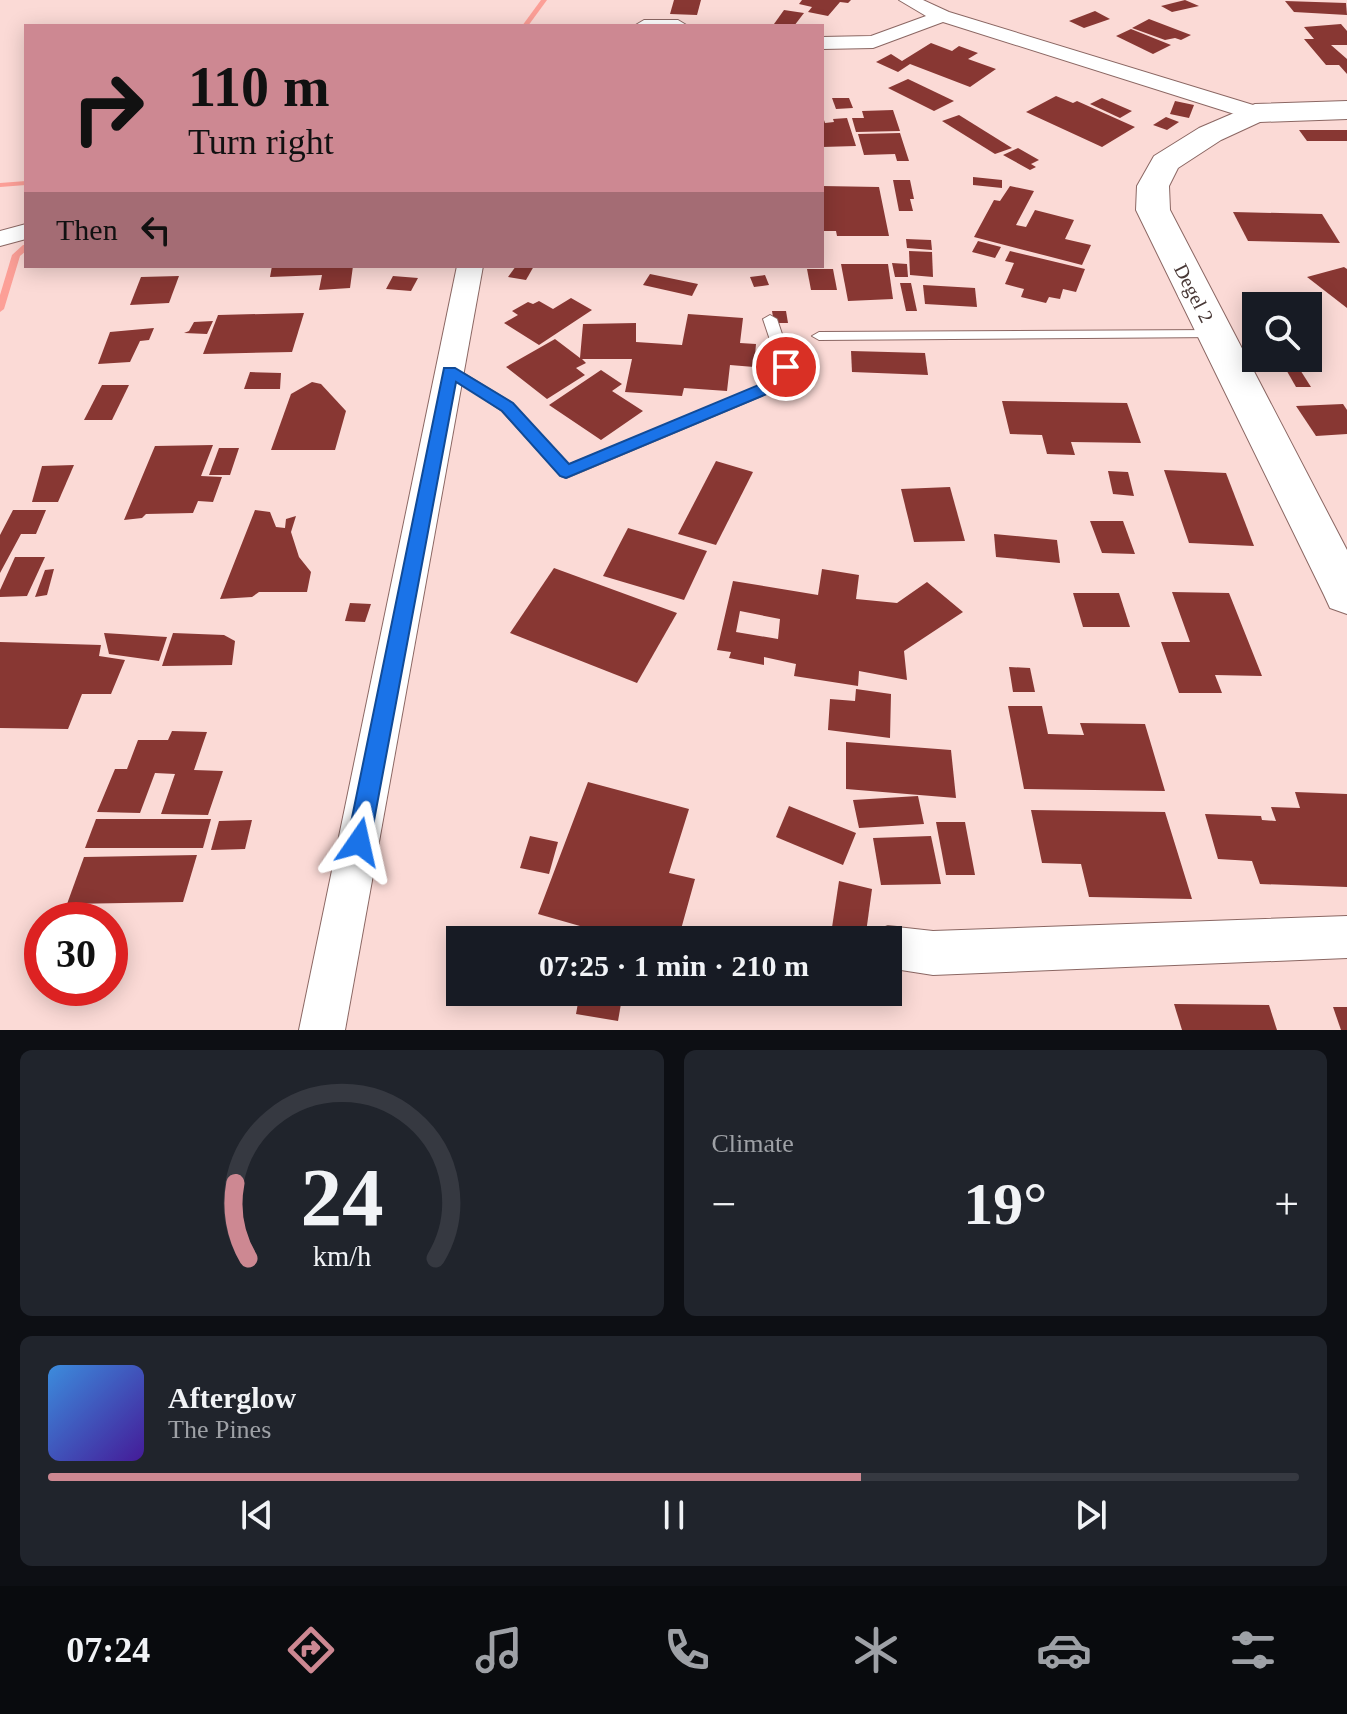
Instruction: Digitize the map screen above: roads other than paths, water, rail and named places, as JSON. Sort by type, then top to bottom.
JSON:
[{"type":"street","points":[[908,0],[942,16],[1255,113]]},
{"type":"street","points":[[824,43],[873,42],[942,16]]},
{"type":"street","name":"Degel 2","points":[[1347,110],[1255,113],[1210,134],[1165,163],[1153,186],[1153,210],[1347,595]]},
{"type":"street","points":[[0,239],[24,232]]},
{"type":"street","points":[[322,1030],[470,268]]},
{"type":"street","points":[[902,949],[933,953],[1347,937]]},
{"type":"lane","points":[[450,371],[507,407],[566,472],[780,383],[786,367],[770,319]]},
{"type":"lane","points":[[819,336],[1215,334]]},
{"type":"waterway","points":[[526,24],[544,0]]},
{"type":"waterway","points":[[0,185],[24,183]]},
{"type":"waterway","points":[[0,309],[16,255],[24,249]]}]
